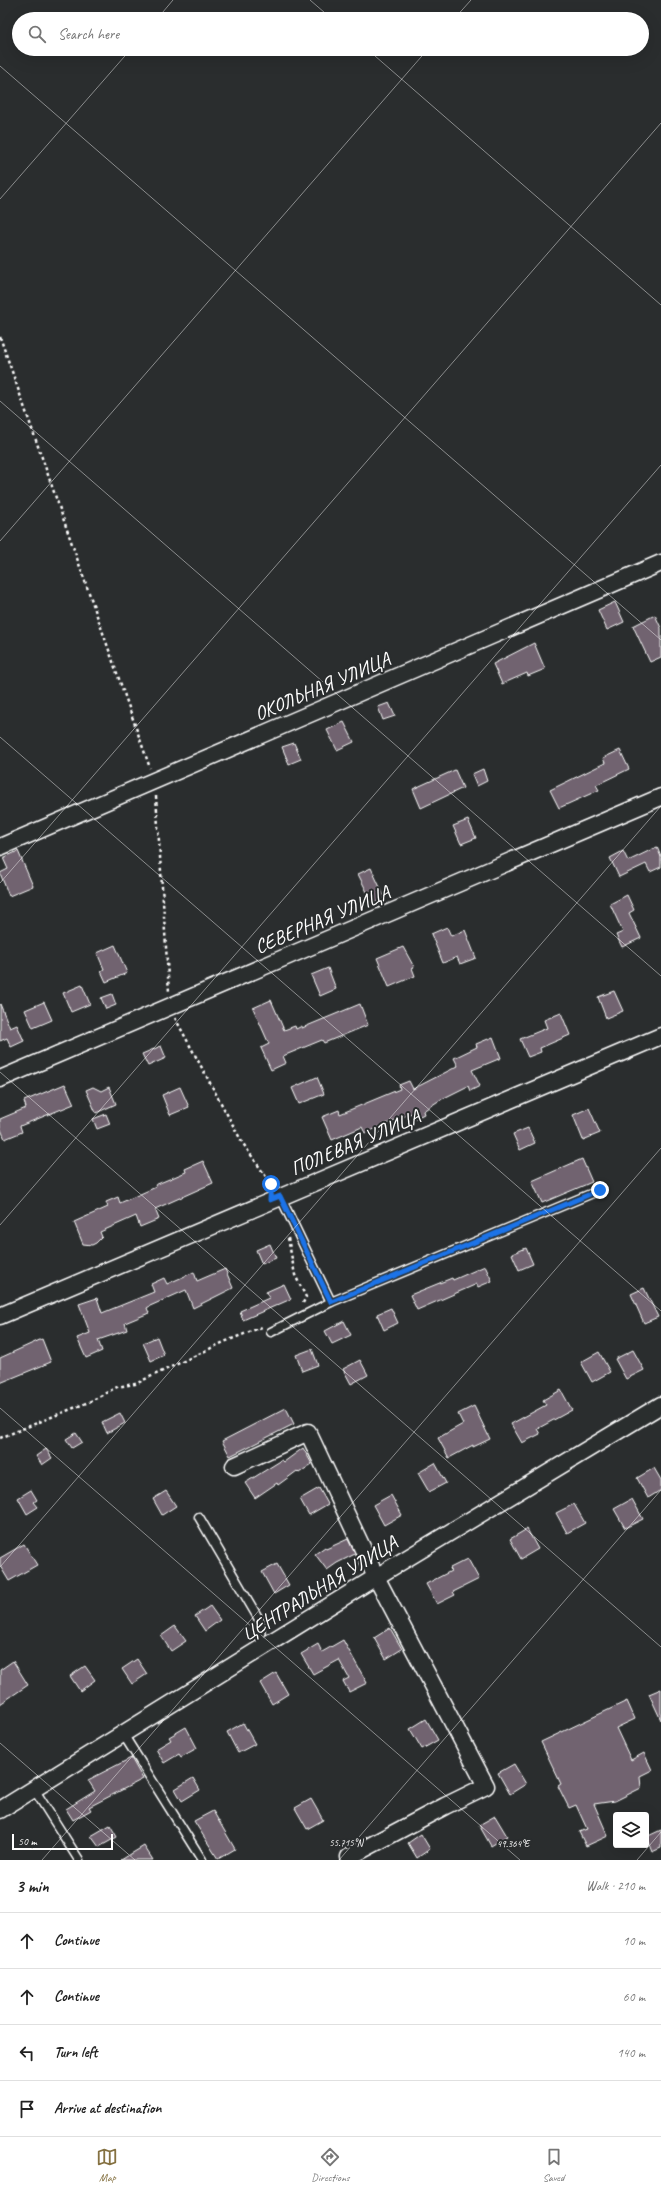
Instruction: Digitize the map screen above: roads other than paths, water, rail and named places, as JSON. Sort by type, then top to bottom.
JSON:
[{"type":"street","name":"ОКОЛЬНАЯ УЛИЦА","points":[[0,847],[661,563]]},
{"type":"street","name":"СЕВЕРНАЯ УЛИЦА","points":[[0,1079],[661,797]]},
{"type":"street","name":"ПОЛЕВАЯ УЛИЦА","points":[[0,1316],[275,1198],[661,1036]]},
{"type":"street","name":"ЦЕНТРАЛЬНАЯ УЛИЦА","points":[[0,1810],[376,1577],[661,1405]]},
{"type":"street","points":[[234,1466],[308,1432],[376,1577],[486,1786],[349,1857],[351,1860]]},
{"type":"lane","points":[[270,1328],[600,1190]]},
{"type":"lane","points":[[275,1198],[331,1302]]},
{"type":"lane","points":[[199,1517],[260,1621],[261,1648]]},
{"type":"lane","points":[[123,1734],[202,1860]]},
{"type":"lane","points":[[34,1789],[79,1860]]}]
